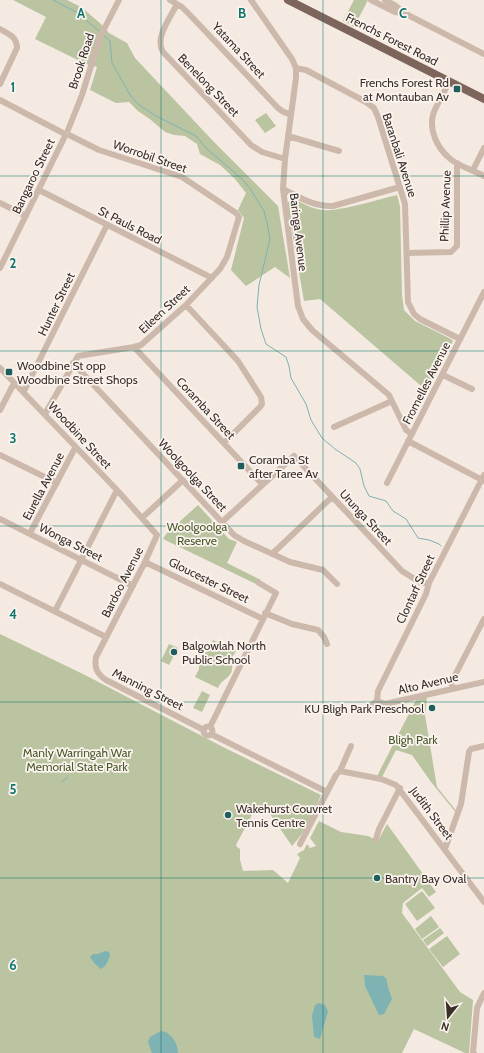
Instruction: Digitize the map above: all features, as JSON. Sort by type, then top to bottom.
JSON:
[{"type":"main road","name":"Frenchs Forest Road","points":[[288,0],[484,100]]},
{"type":"street","name":"Brook Road","points":[[66,134],[82,95],[101,34],[119,0]]},
{"type":"street","name":"Yatama Street","points":[[170,0],[190,15],[282,112],[291,115]]},
{"type":"street","points":[[251,0],[292,59],[296,68]]},
{"type":"street","points":[[371,0],[395,12],[406,14]]},
{"type":"street","points":[[385,0],[406,14],[484,54]]},
{"type":"street","name":"Benelong Street","points":[[177,4],[161,36],[160,46],[163,52],[251,145],[262,152],[285,159]]},
{"type":"street","points":[[0,29],[14,37],[17,48],[0,84]]},
{"type":"street","name":"Baringa Avenue","points":[[296,68],[296,78],[285,159],[283,189],[298,306],[303,319],[312,330],[389,395],[406,430],[412,434]]},
{"type":"street","name":"Baranbali Avenue","points":[[296,68],[306,70],[366,102],[374,108],[405,204],[407,294],[411,309],[420,319],[460,339]]},
{"type":"street","points":[[448,81],[434,114],[432,124],[433,133],[449,158],[484,176]]},
{"type":"street","name":"Worrobil Street","points":[[0,100],[99,150],[182,177],[236,213],[238,217]]},
{"type":"street","name":"Bangaroo Street","points":[[0,268],[66,134]]},
{"type":"street","points":[[288,136],[339,151]]},
{"type":"street","points":[[473,170],[484,148]]},
{"type":"street","name":"Phillip Avenue","points":[[407,253],[451,252],[456,246],[457,163]]},
{"type":"street","points":[[283,189],[315,204],[333,206],[400,187]]},
{"type":"street","name":"St Pauls Road","points":[[38,190],[212,278]]},
{"type":"street","points":[[0,203],[26,216]]},
{"type":"street","name":"Eileen Street","points":[[73,363],[80,355],[134,347],[144,343],[186,305],[220,269],[227,257],[238,217]]},
{"type":"street","name":"Hunter Street","points":[[24,391],[107,225]]},
{"type":"street","name":"Fromelles Avenue","points":[[387,483],[484,292]]},
{"type":"street","points":[[186,305],[238,361],[261,397],[262,404],[260,408],[224,443]]},
{"type":"street","name":"Coramba Street","points":[[134,347],[262,484]]},
{"type":"street","points":[[45,414],[73,363]]},
{"type":"street","name":"Woolgoolga Street","points":[[73,363],[234,535],[290,562],[323,570],[337,584]]},
{"type":"street","name":"Woodbine Street","points":[[0,368],[24,391],[75,448],[117,490],[142,518]]},
{"type":"street","points":[[443,375],[472,389]]},
{"type":"street","points":[[0,410],[12,387],[16,384]]},
{"type":"street","points":[[334,427],[392,401]]},
{"type":"street","points":[[408,441],[483,478]]},
{"type":"street","name":"Eurella Avenue","points":[[30,534],[75,448]]},
{"type":"street","points":[[0,455],[57,483]]},
{"type":"street","name":"Urunga Street","points":[[262,484],[294,456],[402,571],[421,583],[429,583]]},
{"type":"street","name":"Clontarf Street","points":[[377,701],[378,691],[426,594],[429,583],[483,478]]},
{"type":"street","points":[[142,518],[183,480]]},
{"type":"street","points":[[222,522],[262,484]]},
{"type":"street","points":[[55,611],[117,490]]},
{"type":"street","points":[[272,554],[332,497]]},
{"type":"street","name":"Bardoo Avenue","points":[[96,657],[157,536],[142,518]]},
{"type":"street","name":"Wonga Street","points":[[0,519],[82,559],[132,586]]},
{"type":"street","name":"Gloucester Street","points":[[145,562],[264,616],[318,630],[324,637],[327,644]]},
{"type":"street","points":[[208,730],[276,593],[259,583]]},
{"type":"street","points":[[0,584],[106,637]]},
{"type":"street","points":[[453,688],[451,683],[484,619]]},
{"type":"street","name":"Manning Street","points":[[96,657],[95,666],[101,677],[208,730],[327,792]]},
{"type":"street","name":"Alto Avenue","points":[[377,701],[385,704],[484,682]]},
{"type":"street","points":[[366,709],[377,701]]},
{"type":"street","points":[[300,844],[352,746]]},
{"type":"street","points":[[445,849],[461,804],[469,752],[484,746]]},
{"type":"street","name":"Judith Street","points":[[340,771],[385,780],[392,782],[400,788],[484,902]]},
{"type":"street","points":[[376,838],[400,788]]},
{"type":"street","points":[[474,1053],[477,1008],[484,993]]},
{"type":"green space","points":[[13,0],[67,0],[81,7],[100,23],[109,33],[127,43],[135,58],[214,142],[278,206],[290,278],[275,267],[246,286],[231,270],[244,218],[238,210],[246,193],[235,179],[220,165],[200,154],[197,144],[185,136],[165,132],[129,102],[116,103],[90,90],[97,67],[86,64],[35,39],[46,17]]},
{"type":"green space","points":[[354,0],[368,0],[354,27],[343,21]]},
{"type":"green space","points":[[266,113],[276,126],[265,133],[255,120]]},
{"type":"green space","points":[[397,195],[400,206],[402,295],[404,310],[415,321],[453,341],[427,391],[320,299],[304,301],[287,203],[293,199],[308,206],[323,210],[330,210],[349,207]]},
{"type":"green space","name":"Woolgoolga Reserve","points":[[198,505],[229,539],[237,542],[227,563],[261,580],[258,585],[163,539],[166,534]]},
{"type":"green space","name":"Manly Warringah War Memorial State Park","points":[[0,634],[85,675],[223,747],[321,795],[309,822],[292,846],[266,808],[257,805],[236,845],[240,849],[240,860],[243,871],[273,870],[288,883],[300,858],[297,854],[304,850],[307,844],[310,848],[316,846],[310,838],[319,821],[341,832],[368,836],[378,841],[387,824],[436,892],[429,897],[422,888],[403,903],[402,913],[460,992],[473,1000],[469,1053],[465,1053],[414,1029],[402,1053],[0,1053]]},
{"type":"green space","points":[[213,640],[236,651],[232,658],[231,673],[218,688],[195,677],[199,669],[201,657],[208,650]]},
{"type":"green space","points":[[169,644],[178,648],[169,665],[161,661]]},
{"type":"green space","points":[[202,691],[210,695],[202,712],[193,708]]},
{"type":"green space","name":"Bligh Park","points":[[427,697],[425,715],[437,787],[458,813],[457,814],[431,782],[412,755],[396,750],[381,779],[376,778],[417,698]]},
{"type":"green space","points":[[422,891],[435,908],[417,921],[405,904]]},
{"type":"green space","points":[[431,916],[439,927],[422,939],[415,929]]},
{"type":"green space","points":[[440,928],[444,933],[427,946],[423,940]]},
{"type":"green space","points":[[447,936],[460,954],[443,967],[429,949]]},
{"type":"water","points":[[105,951],[109,952],[110,956],[106,965],[101,969],[90,957],[93,954],[98,954]]},
{"type":"water","points":[[364,975],[383,976],[386,978],[392,999],[384,1014],[379,1015],[365,986]]},
{"type":"water","points":[[319,1003],[325,1005],[328,1011],[320,1039],[314,1037],[312,1016],[315,1005]]},
{"type":"water","points":[[161,1031],[168,1033],[171,1036],[177,1045],[178,1053],[152,1053],[148,1042],[150,1037]]},
{"type":"waterway","points":[[53,0],[76,12],[99,31]]},
{"type":"waterway","points":[[103,35],[110,41],[112,63],[130,95],[139,105],[156,116],[196,136],[206,148],[243,180],[264,211],[270,239],[259,285],[257,307],[261,329],[266,344],[286,357],[291,378],[306,404],[311,420],[322,438],[356,463],[360,469],[364,486],[369,496],[386,501],[393,511],[406,519],[418,538],[429,540],[441,546]]},
{"type":"waterway","points":[[62,782],[68,777]]},
{"type":"place","name":"Frenchs Forest Rd at Montauban Av","points":[[457,89]]},
{"type":"place","name":"Woodbine St opp Woodbine Street Shops","points":[[9,372]]},
{"type":"place","name":"Coramba St after Taree Av","points":[[241,466]]},
{"type":"place","name":"Balgowlah North Public School","points":[[174,652]]},
{"type":"place","name":"KU Bligh Park Preschool","points":[[432,708]]},
{"type":"place","name":"Wakehurst Couvret Tennis Centre","points":[[228,815]]},
{"type":"place","name":"Bantry Bay Oval","points":[[377,878]]}]
